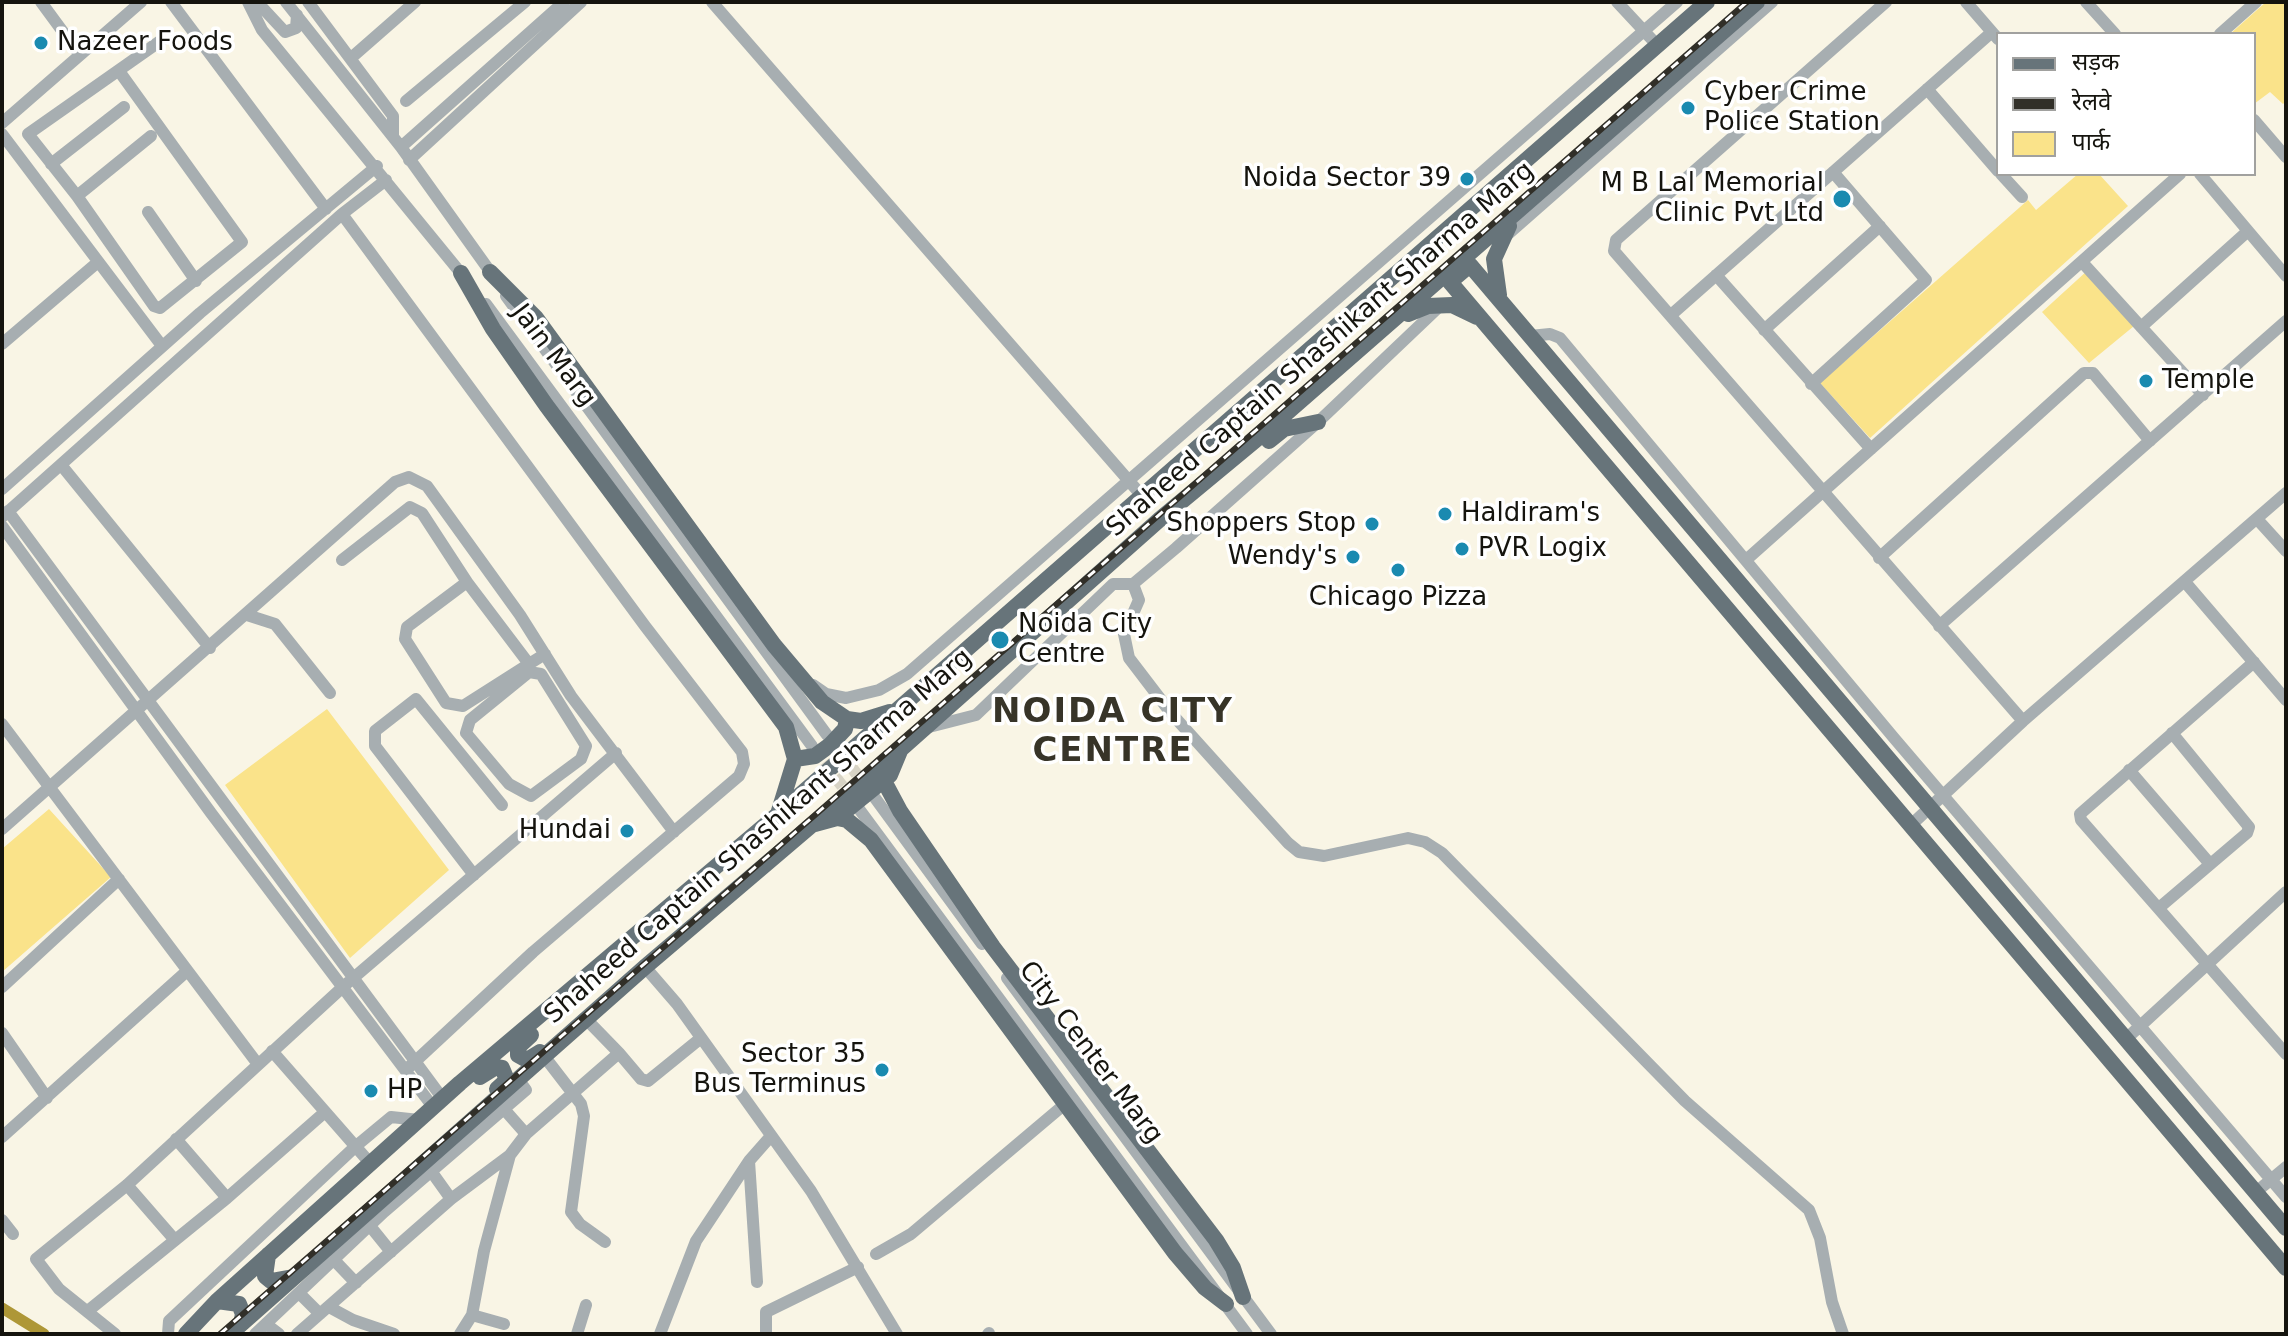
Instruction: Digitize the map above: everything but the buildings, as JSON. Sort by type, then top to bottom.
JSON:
[{"type":"main road","name":"Shaheed Captain Shashikant Sharma Marg","points":[[186,1334],[217,1301],[460,1083],[777,815],[1707,2]]},
{"type":"main road","name":"Shaheed Captain Shashikant Sharma Marg","points":[[242,1331],[295,1276],[485,1107],[900,750],[1757,2]]},
{"type":"main road","points":[[1501,302],[1494,259],[1516,214]]},
{"type":"main road","points":[[2286,1228],[1470,265],[1450,282],[2286,1268]]},
{"type":"main road","points":[[490,272],[536,318],[803,679],[829,709],[847,719],[861,721],[899,709]]},
{"type":"main road","points":[[461,273],[475,302],[546,405],[786,727],[795,759],[777,815]]},
{"type":"main road","points":[[1389,324],[1428,306],[1452,305],[1482,319]]},
{"type":"main road","points":[[1211,478],[1235,468],[1284,429],[1318,422]]},
{"type":"main road","points":[[795,759],[815,756],[830,745],[841,735],[847,719]]},
{"type":"main road","points":[[811,824],[837,818],[884,781],[896,764],[900,750]]},
{"type":"main road","points":[[884,781],[900,811],[993,947],[1216,1240],[1233,1268],[1243,1297]]},
{"type":"main road","points":[[837,818],[857,826],[871,840],[1175,1253],[1205,1288],[1226,1304]]},
{"type":"main road","points":[[561,997],[555,1013],[521,1045],[518,1055],[523,1060],[530,1059],[583,1022]]},
{"type":"main road","points":[[460,1083],[496,1067],[505,1070],[507,1080],[485,1107]]},
{"type":"main road","points":[[268,1255],[265,1276],[271,1281],[295,1276]]},
{"type":"main road","points":[[217,1301],[239,1304],[243,1314],[242,1331]]},
{"type":"street","points":[[41,2],[80,55]]},
{"type":"street","points":[[2,123],[141,2]]},
{"type":"street","points":[[171,2],[326,209]]},
{"type":"street","name":"Jain Marg","points":[[248,2],[262,30],[377,166],[530,360],[812,746]]},
{"type":"street","points":[[257,2],[285,32],[296,28],[297,15]]},
{"type":"street","name":"Jain Marg","points":[[286,2],[397,142],[542,348],[827,735]]},
{"type":"street","points":[[308,2],[393,116],[397,142]]},
{"type":"street","points":[[351,58],[415,2]]},
{"type":"street","points":[[406,101],[525,2]]},
{"type":"street","points":[[397,142],[564,2]]},
{"type":"street","points":[[409,160],[581,2]]},
{"type":"street","points":[[712,2],[1143,497]]},
{"type":"street","points":[[1617,2],[1658,46]]},
{"type":"street","points":[[803,679],[826,694],[846,698],[894,683],[1677,2]]},
{"type":"street","points":[[1501,240],[1772,2]]},
{"type":"street","points":[[1886,2],[1616,240],[1614,251],[2023,721]]},
{"type":"street","points":[[1671,315],[1927,89],[1995,36],[1966,2]]},
{"type":"street","points":[[2222,32],[2256,2]]},
{"type":"street","points":[[2094,5],[2114,32]]},
{"type":"street","points":[[119,71],[242,242],[166,307],[154,306],[77,196],[28,134],[166,37]]},
{"type":"street","points":[[1927,89],[1996,169]]},
{"type":"street","points":[[51,164],[124,107]]},
{"type":"street","points":[[2256,122],[2286,157]]},
{"type":"street","points":[[2,134],[162,346]]},
{"type":"street","points":[[77,196],[151,136]]},
{"type":"street","points":[[2,489],[162,346],[377,166]]},
{"type":"street","points":[[1811,384],[1926,280],[1833,172]]},
{"type":"street","points":[[2003,176],[2022,197]]},
{"type":"street","points":[[1746,560],[2178,176]]},
{"type":"street","points":[[2202,176],[2286,276]]},
{"type":"street","points":[[142,707],[5,514],[342,214],[386,180]]},
{"type":"street","points":[[148,212],[199,278],[219,297]]},
{"type":"street","points":[[342,214],[645,626],[742,752],[744,764],[739,776],[533,952],[412,1065]]},
{"type":"street","points":[[1764,330],[1880,226]]},
{"type":"street","points":[[2141,327],[2248,231]]},
{"type":"street","points":[[2,344],[98,262]]},
{"type":"street","points":[[2082,262],[2203,395]]},
{"type":"street","points":[[1716,275],[1871,449]]},
{"type":"street","points":[[924,728],[976,715],[1113,584],[1133,584],[1318,422],[1440,306]]},
{"type":"street","points":[[1939,626],[2286,321]]},
{"type":"street","points":[[1530,336],[1550,334],[1560,338],[1943,795],[2286,1197]]},
{"type":"street","points":[[1879,558],[2084,373],[2093,373],[2150,441]]},
{"type":"street","points":[[62,466],[210,648]]},
{"type":"street","points":[[2,829],[395,482],[409,477],[427,486],[571,696],[674,832]]},
{"type":"street","points":[[1911,825],[2023,721],[2286,493]]},
{"type":"street","points":[[342,560],[410,507],[422,513],[467,582],[529,664]]},
{"type":"street","points":[[2257,519],[2286,551]]},
{"type":"street","points":[[2,526],[142,707],[438,1103]]},
{"type":"street","points":[[467,582],[407,627],[405,639],[446,703],[463,706],[545,654]]},
{"type":"street","points":[[2185,582],[2286,700]]},
{"type":"street","points":[[1133,584],[1139,600],[1124,634],[1129,658],[1171,713],[1288,843],[1299,852],[1324,856],[1408,838],[1425,842],[1442,853],[1685,1101],[1809,1210],[1820,1238],[1832,1302],[1843,1334]]},
{"type":"street","points":[[247,615],[275,624],[330,693]]},
{"type":"street","points":[[2254,662],[2082,809],[2081,820],[2208,963],[2281,1038],[2286,1054]]},
{"type":"street","points":[[529,672],[541,674],[586,746],[581,759],[531,796],[509,784],[466,733],[470,720],[529,672]]},
{"type":"street","points":[[474,875],[375,746],[375,731],[416,699],[502,805]]},
{"type":"street","points":[[2,724],[257,1063]]},
{"type":"street","points":[[2160,907],[2247,833],[2249,827],[2172,733]]},
{"type":"street","points":[[115,1334],[89,1310],[59,1289],[36,1259],[127,1185],[257,1063],[616,753]]},
{"type":"street","points":[[2129,770],[2210,864]]},
{"type":"street","points":[[493,794],[509,784]]},
{"type":"street","name":"City Center Marg","points":[[875,798],[1271,1334]]},
{"type":"street","name":"City Center Marg","points":[[859,809],[1247,1334]]},
{"type":"street","points":[[2,987],[119,879]]},
{"type":"street","points":[[2126,1039],[2286,892]]},
{"type":"street","points":[[645,967],[701,1038],[811,1191],[897,1334]]},
{"type":"street","points":[[2,1137],[187,971]]},
{"type":"street","points":[[583,1022],[619,1053],[641,1079],[648,1081],[701,1038]]},
{"type":"street","points":[[2,1033],[47,1098]]},
{"type":"street","points":[[272,1051],[370,1163]]},
{"type":"street","points":[[297,1334],[451,1199],[510,1155],[526,1134],[619,1053]]},
{"type":"street","points":[[544,1056],[573,1093],[584,1116],[571,1212],[580,1224],[605,1242]]},
{"type":"street","points":[[242,1331],[266,1324],[431,1171],[526,1090],[518,1079]]},
{"type":"street","points":[[876,1254],[911,1234],[1065,1104]]},
{"type":"street","points":[[503,1108],[526,1134]]},
{"type":"street","points":[[89,1310],[227,1198],[325,1112]]},
{"type":"street","points":[[168,1334],[169,1321],[356,1146],[391,1117],[419,1120]]},
{"type":"street","points":[[660,1334],[696,1241],[749,1161],[771,1136]]},
{"type":"street","points":[[176,1139],[227,1198]]},
{"type":"street","points":[[460,1334],[472,1315],[484,1251],[510,1155]]},
{"type":"street","points":[[749,1161],[757,1282]]},
{"type":"street","points":[[2256,1192],[2286,1167]]},
{"type":"street","points":[[431,1171],[451,1199]]},
{"type":"street","points":[[127,1185],[174,1239]]},
{"type":"street","points":[[2,1220],[13,1234]]},
{"type":"street","points":[[370,1226],[391,1252]]},
{"type":"street","points":[[335,1261],[356,1283]]},
{"type":"street","points":[[766,1334],[766,1312],[858,1267]]},
{"type":"street","points":[[299,1293],[324,1310],[394,1334]]},
{"type":"street","points":[[577,1334],[586,1305]]},
{"type":"street","points":[[472,1315],[504,1324]]},
{"type":"street","points":[[266,1324],[279,1334]]},
{"type":"green space","points":[[2266,2],[2286,2],[2286,101],[2283,104],[2270,92],[2256,102],[2256,32],[2232,32]]},
{"type":"green space","points":[[2076,176],[2101,176],[2128,206],[1870,438],[1820,383],[2028,200],[2036,210]]},
{"type":"green space","points":[[2088,270],[2134,326],[2089,363],[2042,312]]},
{"type":"green space","points":[[327,709],[449,870],[350,958],[225,785]]},
{"type":"green space","points":[[49,809],[111,877],[2,972],[2,849]]},
{"type":"waterway","points":[[2,1308],[44,1334]]},
{"type":"tunnel","points":[[813,748],[853,800]]},
{"type":"tunnel","points":[[839,750],[866,787]]},
{"type":"railway","points":[[220,1334],[1747,2]]},
{"type":"place","name":"Nazeer Foods","points":[[41,43]]},
{"type":"place","name":"Cyber Crime Police Station","points":[[1688,108]]},
{"type":"place","name":"Noida Sector 39","points":[[1467,179]]},
{"type":"place","name":"M B Lal Memorial Clinic Pvt Ltd","points":[[1842,199]]},
{"type":"place","name":"Temple","points":[[2146,381]]},
{"type":"place","name":"Haldiram's","points":[[1445,514]]},
{"type":"place","name":"Shoppers Stop","points":[[1372,524]]},
{"type":"place","name":"PVR Logix","points":[[1462,549]]},
{"type":"place","name":"Wendy's","points":[[1353,557]]},
{"type":"place","name":"Chicago Pizza","points":[[1398,570]]},
{"type":"place","name":"Noida City Centre","points":[[1000,640]]},
{"type":"place","name":"Hundai","points":[[627,831]]},
{"type":"place","name":"Sector 35 Bus Terminus","points":[[882,1070]]},
{"type":"place","name":"HP","points":[[371,1091]]},
{"type":"district","name":"NOIDA CITY CENTRE","points":[[1113,732]]}]
